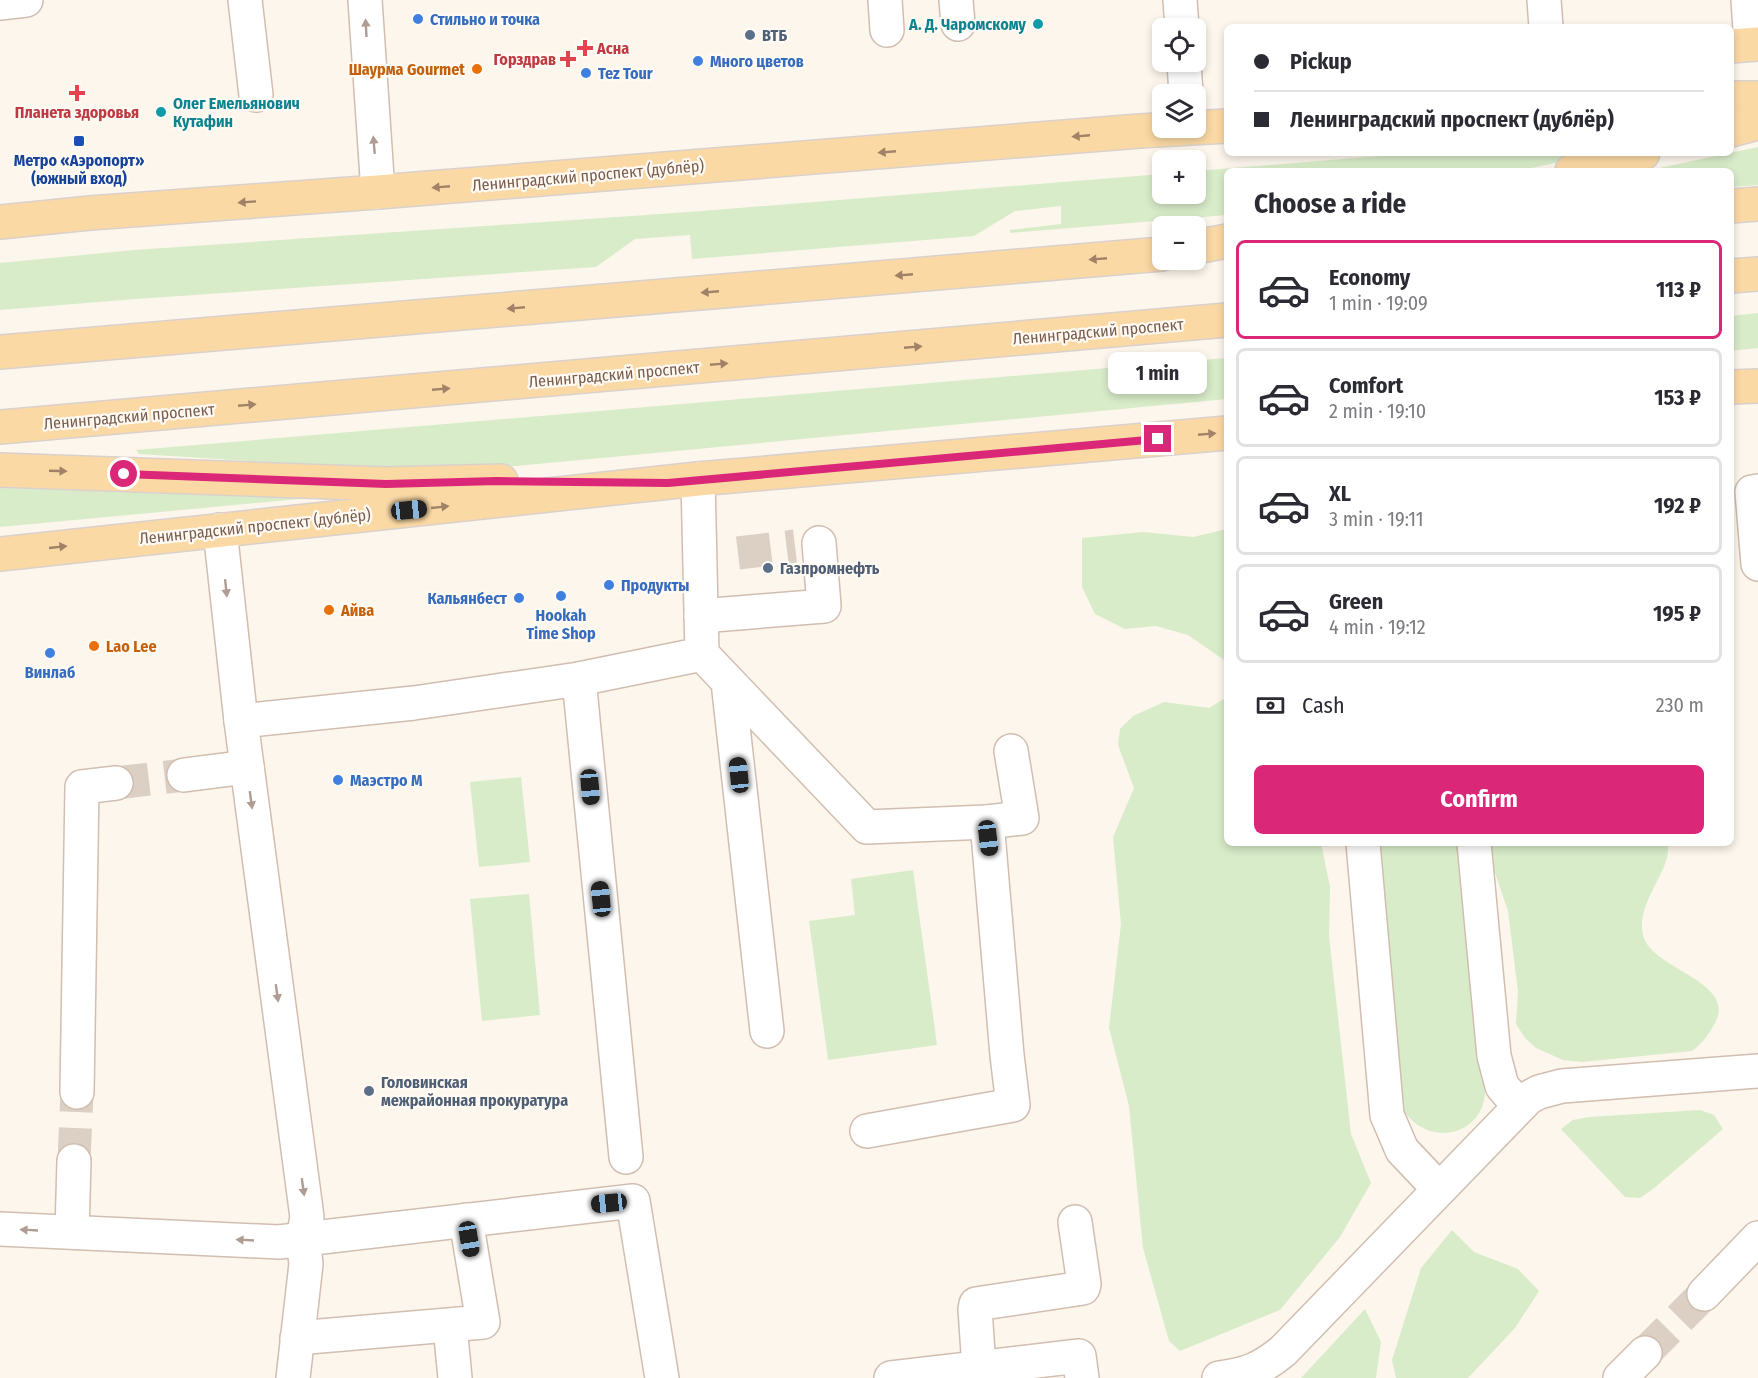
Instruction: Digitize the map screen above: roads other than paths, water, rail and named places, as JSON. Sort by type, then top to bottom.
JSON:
[{"type":"main road","points":[[1734,98],[1758,98]]},
{"type":"main road","points":[[1206,121],[1224,118]]},
{"type":"main road","points":[[1734,129],[1758,123]]},
{"type":"main road","name":"Ленинградский проспект (дублёр)","points":[[1206,127],[1224,126]]},
{"type":"main road","name":"Ленинградский проспект (дублёр)","points":[[0,222],[1152,129]]},
{"type":"main road","points":[[1584,168],[1631,156]]},
{"type":"main road","points":[[1734,206],[1758,204]]},
{"type":"main road","points":[[1206,246],[1224,242]]},
{"type":"main road","points":[[1206,249],[1224,248]]},
{"type":"main road","points":[[0,352],[1152,254]]},
{"type":"main road","points":[[1734,276],[1758,274]]},
{"type":"main road","name":"Ленинградский проспект","points":[[0,427],[1224,320]]},
{"type":"main road","points":[[1734,387],[1758,386]]},
{"type":"main road","name":"Ленинградский проспект (дублёр)","points":[[0,554],[683,481],[1224,433]]},
{"type":"main road","points":[[0,470],[386,484],[497,481],[683,481]]},
{"type":"street","points":[[0,3],[26,0]]},
{"type":"street","points":[[245,0],[256,95]]},
{"type":"street","points":[[364,0],[378,192]]},
{"type":"street","points":[[1180,0],[1181,18]]},
{"type":"street","points":[[1544,0],[1546,24]]},
{"type":"street","points":[[1747,44],[1748,0]]},
{"type":"street","points":[[683,481],[701,616],[702,654],[867,827],[987,822],[1022,818],[1011,752]]},
{"type":"street","points":[[1758,491],[1752,492],[1758,564]]},
{"type":"street","points":[[220,530],[241,721],[307,1217],[303,1239],[306,1264],[293,1378]]},
{"type":"street","points":[[701,616],[824,606],[819,543]]},
{"type":"street","points":[[241,721],[414,703],[579,679],[702,654]]},
{"type":"street","points":[[579,679],[626,1157]]},
{"type":"street","points":[[728,682],[767,1031]]},
{"type":"street","points":[[184,775],[247,767]]},
{"type":"street","points":[[78,1092],[82,787],[116,783]]},
{"type":"street","points":[[867,1131],[1013,1105],[1006,1055],[987,822]]},
{"type":"street","points":[[1363,846],[1387,1115],[1402,1150],[1438,1189]]},
{"type":"street","points":[[1474,846],[1494,1056],[1502,1086],[1519,1106]]},
{"type":"street","points":[[1220,1378],[1248,1373],[1260,1368],[1282,1351],[1519,1106],[1539,1092],[1562,1086],[1758,1071]]},
{"type":"street","points":[[72,1232],[74,1161]]},
{"type":"street","points":[[0,1229],[279,1242],[633,1201],[662,1378]]},
{"type":"street","points":[[297,1338],[483,1322],[466,1220]]},
{"type":"street","points":[[979,1368],[976,1304],[1083,1288],[1075,1222]]},
{"type":"street","points":[[1704,1294],[1758,1238]]},
{"type":"street","points":[[450,1326],[455,1378]]},
{"type":"street","points":[[1620,1378],[1645,1353]]},
{"type":"street","points":[[891,1378],[1079,1356],[1082,1378]]},
{"type":"tunnel","points":[[738,553],[795,546]]},
{"type":"tunnel","points":[[116,783],[184,775]]},
{"type":"tunnel","points":[[74,1161],[77,1092]]},
{"type":"tunnel","points":[[1645,1353],[1704,1294]]},
{"type":"place","name":"Стильно и точка","points":[[418,19]]},
{"type":"place","name":"А. Д. Чаромскому","points":[[1038,24]]},
{"type":"place","name":"ВТБ","points":[[750,35]]},
{"type":"place","name":"Асна","points":[[585,48]]},
{"type":"place","name":"Горздрав","points":[[568,59]]},
{"type":"place","name":"Много цветов","points":[[698,61]]},
{"type":"place","name":"Шаурма Gourmet","points":[[477,69]]},
{"type":"place","name":"Tez Tour","points":[[586,73]]},
{"type":"place","name":"Планета здоровья","points":[[77,93]]},
{"type":"place","name":"Олег Емельянович Кутафин","points":[[161,112]]},
{"type":"place","name":"Метро «Аэропорт» (южный вход)","points":[[79,141]]},
{"type":"place","name":"Газпромнефть","points":[[768,568]]},
{"type":"place","name":"Продукты","points":[[609,585]]},
{"type":"place","name":"Hookah Time Shop","points":[[561,596]]},
{"type":"place","name":"Кальянбест","points":[[519,598]]},
{"type":"place","name":"Айва","points":[[329,610]]},
{"type":"place","name":"Lao Lee","points":[[94,646]]},
{"type":"place","name":"Винлаб","points":[[50,653]]},
{"type":"place","name":"Маэстро М","points":[[338,780]]},
{"type":"place","name":"Головинская межрайонная прокуратура","points":[[369,1091]]}]
